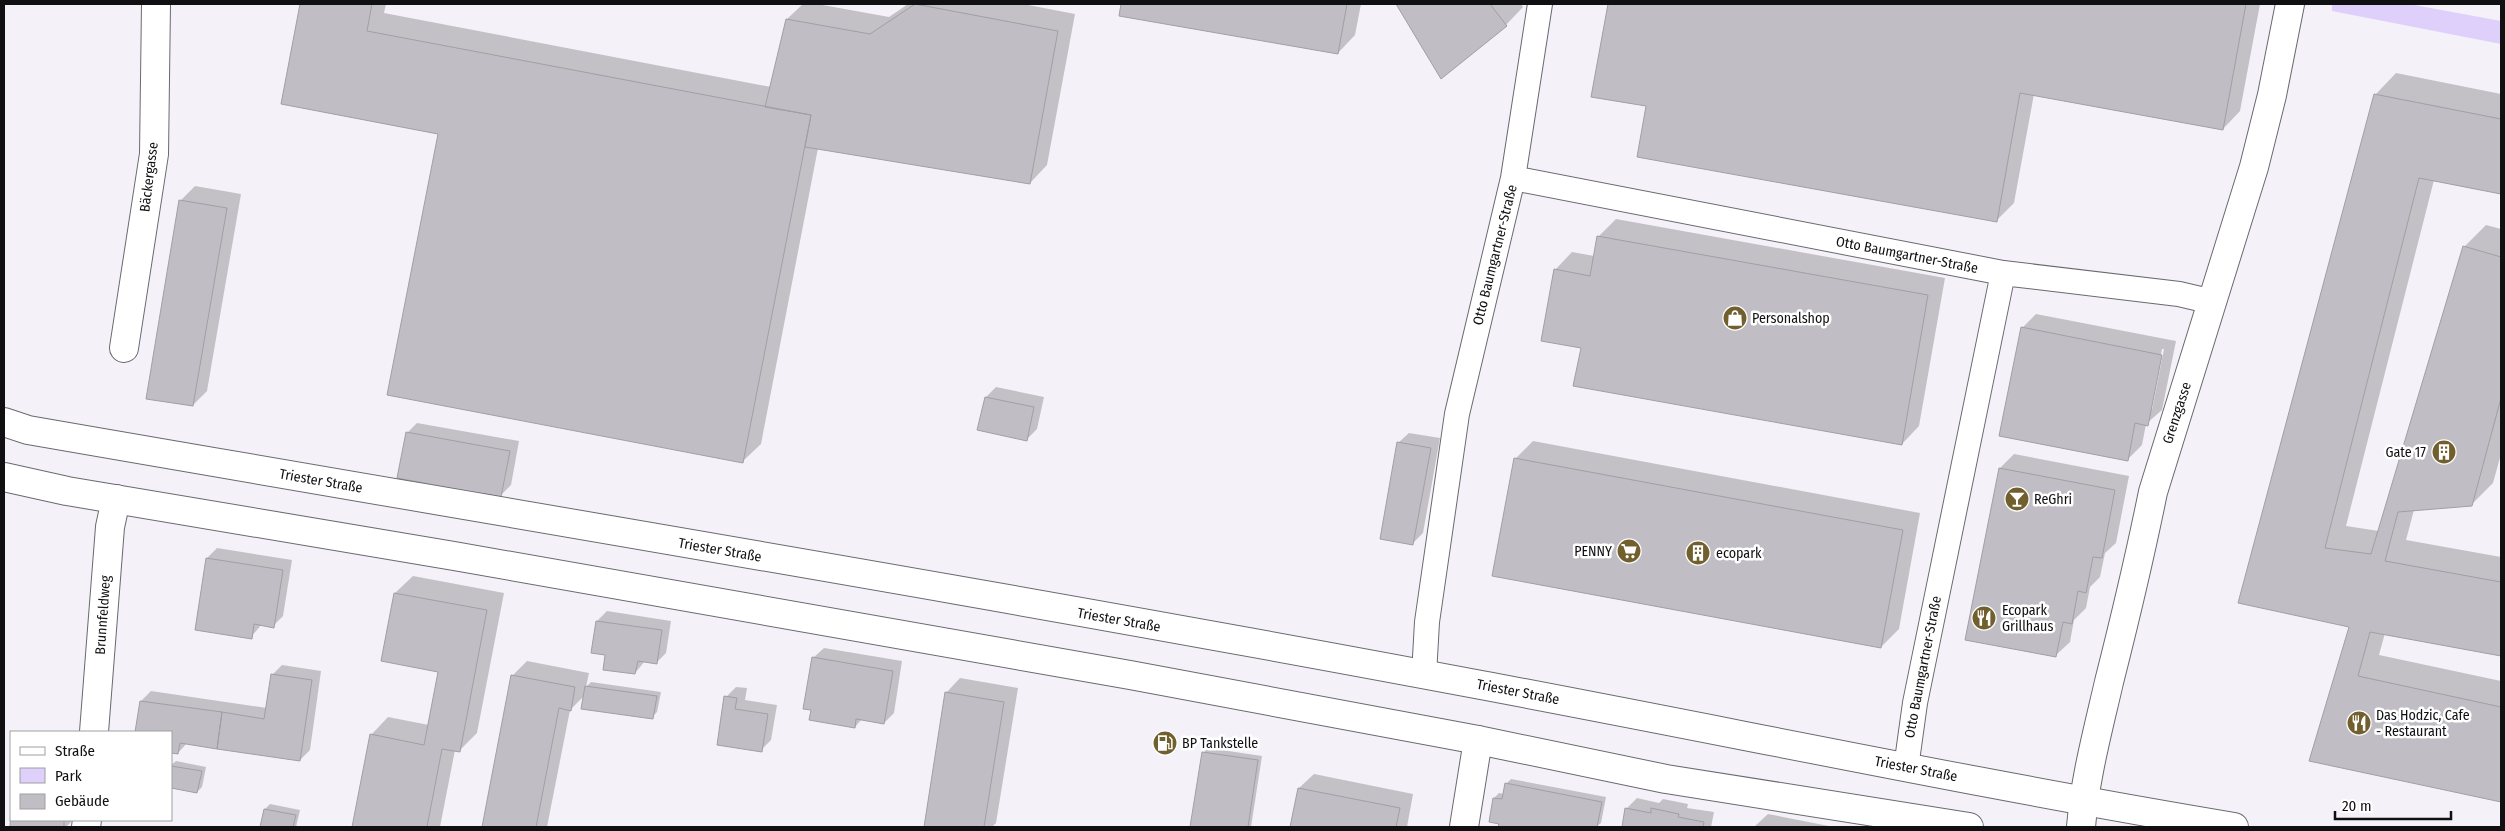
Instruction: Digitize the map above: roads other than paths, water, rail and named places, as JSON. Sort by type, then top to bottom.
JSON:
[{"type":"main road","name":"Bäckergasse","points":[[124,348],[154,154],[156,4]]},
{"type":"main road","name":"Grenzgasse","points":[[2082,814],[2095,742],[2153,492],[2254,167],[2272,96],[2290,4]]},
{"type":"main road","name":"Triester Straße","points":[[4,422],[47,433],[1043,606],[1424,675],[1906,768],[2082,814],[2234,827]]},
{"type":"main road","points":[[4,477],[116,499],[622,585],[1478,740],[1666,778],[1969,827]]},
{"type":"main road","name":"Brunnfeldweg","points":[[94,731],[110,527],[116,499]]},
{"type":"main road","points":[[1464,827],[1478,740]]},
{"type":"lane","points":[[1513,178],[1540,4]]},
{"type":"lane","name":"Otto Baumgartner-Straße","points":[[1424,675],[1427,622],[1457,414],[1513,178],[2003,273],[2179,294],[2213,302]]},
{"type":"lane","name":"Otto Baumgartner-Straße","points":[[1906,768],[1915,704],[2003,273]]},
{"type":"place","name":"Personalshop","points":[[1735,318]]},
{"type":"place","name":"Gate 17","points":[[2444,452]]},
{"type":"place","name":"ReGhri","points":[[2017,499]]},
{"type":"place","name":"PENNY","points":[[1629,551]]},
{"type":"place","name":"ecopark","points":[[1698,553]]},
{"type":"place","name":"Ecopark Grillhaus","points":[[1984,618]]},
{"type":"place","name":"Das Hodzic, Cafe - Restaurant","points":[[2359,723]]},
{"type":"place","name":"BP Tankstelle","points":[[1165,743]]}]
